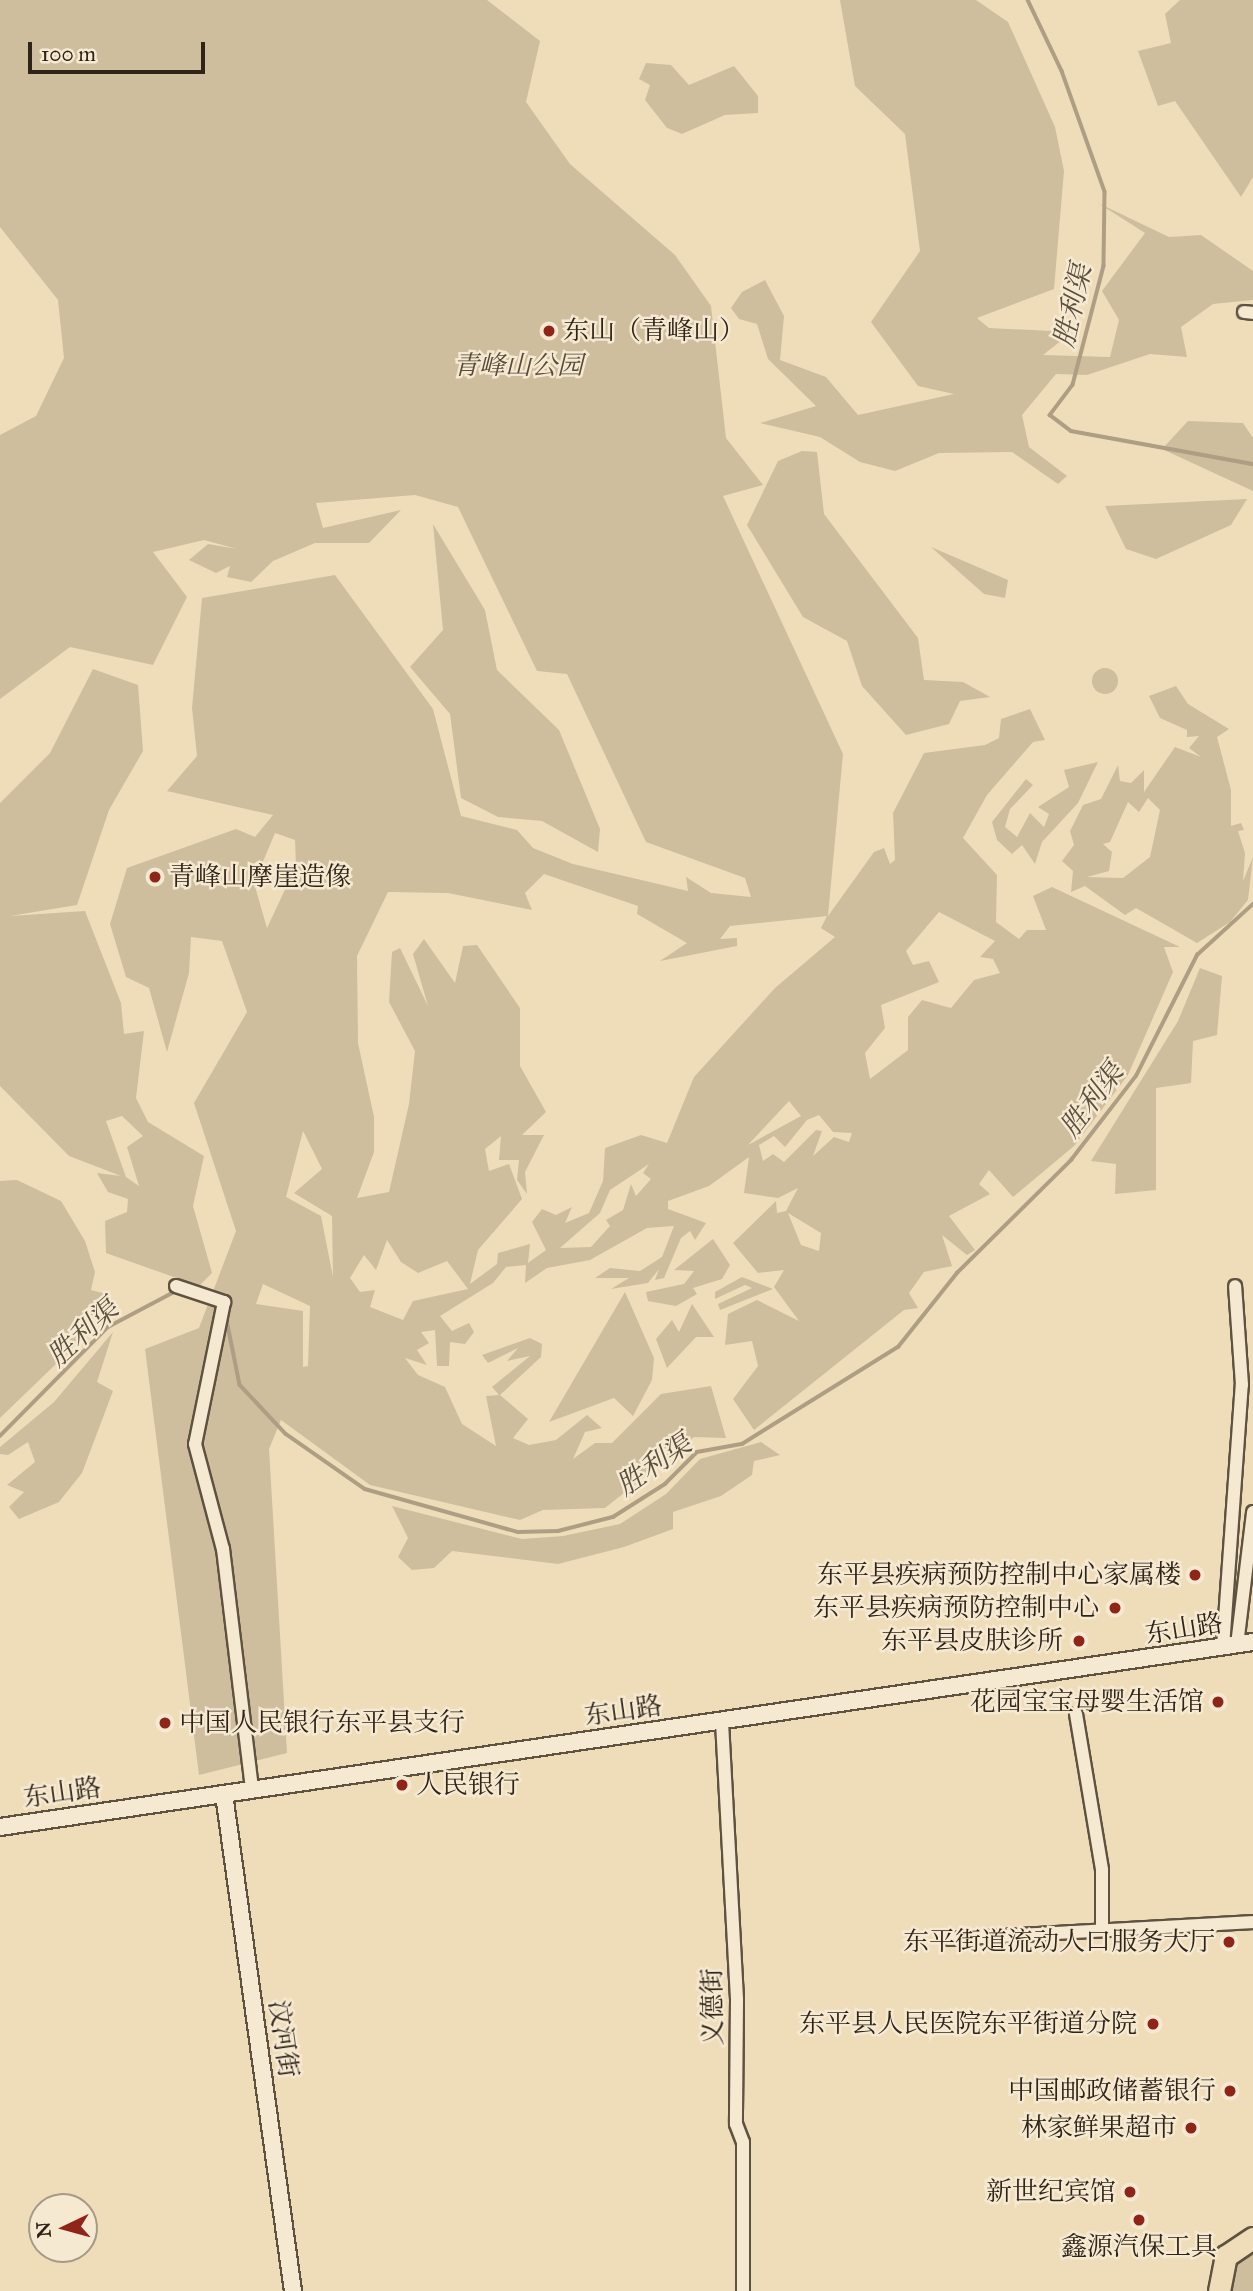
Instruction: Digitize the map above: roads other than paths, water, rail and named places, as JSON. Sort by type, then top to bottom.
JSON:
[{"type":"main road","points":[[1219,2291],[1226,2256],[1253,2238]]},
{"type":"street","points":[[176,1286],[216,1296],[224,1302],[219,1308],[195,1444],[222,1549],[252,1790]]},
{"type":"street","points":[[1236,1286],[1242,1385],[1238,1645]]},
{"type":"street","points":[[1238,1645],[1253,1512]]},
{"type":"street","name":"东山路","points":[[0,1827],[1238,1645]]},
{"type":"street","points":[[1076,1714],[1101,1870],[1102,1928]]},
{"type":"street","name":"义德街","points":[[722,1722],[737,2000],[736,2124],[743,2142],[743,2291]]},
{"type":"street","name":"汶河街","points":[[225,1794],[293,2291]]},
{"type":"street","points":[[948,1939],[1102,1928],[1253,1923]]},
{"type":"waterway","name":"胜利渠","points":[[1028,0],[1062,71],[1105,192],[1104,266],[1073,385],[1050,415],[1071,431],[1253,464]]},
{"type":"waterway","name":"胜利渠","points":[[226,1315],[240,1385],[286,1434],[365,1489],[518,1532],[558,1531],[613,1517],[665,1484],[697,1452],[742,1444],[898,1347],[957,1273],[1071,1160],[1136,1076],[1197,955],[1253,904]]},
{"type":"waterway","name":"胜利渠","points":[[0,1436],[108,1327],[176,1291]]},
{"type":"place","name":"东山（青峰山）","points":[[549,331]]},
{"type":"place","name":"青峰山摩崖造像","points":[[155,877]]},
{"type":"place","name":"东平县疾病预防控制中心家属楼","points":[[1195,1575]]},
{"type":"place","name":"东平县疾病预防控制中心","points":[[1115,1608]]},
{"type":"place","name":"东平县皮肤诊所","points":[[1079,1641]]},
{"type":"place","name":"花园宝宝母婴生活馆","points":[[1218,1702]]},
{"type":"place","name":"中国人民银行东平县支行","points":[[165,1723]]},
{"type":"place","name":"人民银行","points":[[402,1785]]},
{"type":"place","name":"东平街道流动人口服务大厅","points":[[1229,1942]]},
{"type":"place","name":"东平县人民医院东平街道分院","points":[[1153,2024]]},
{"type":"place","name":"中国邮政储蓄银行","points":[[1230,2091]]},
{"type":"place","name":"林家鲜果超市","points":[[1191,2128]]},
{"type":"place","name":"新世纪宾馆","points":[[1130,2192]]},
{"type":"place","name":"鑫源汽保工具","points":[[1139,2220]]},
{"type":"park label","name":"青峰山公园","points":[[518,366]]}]
